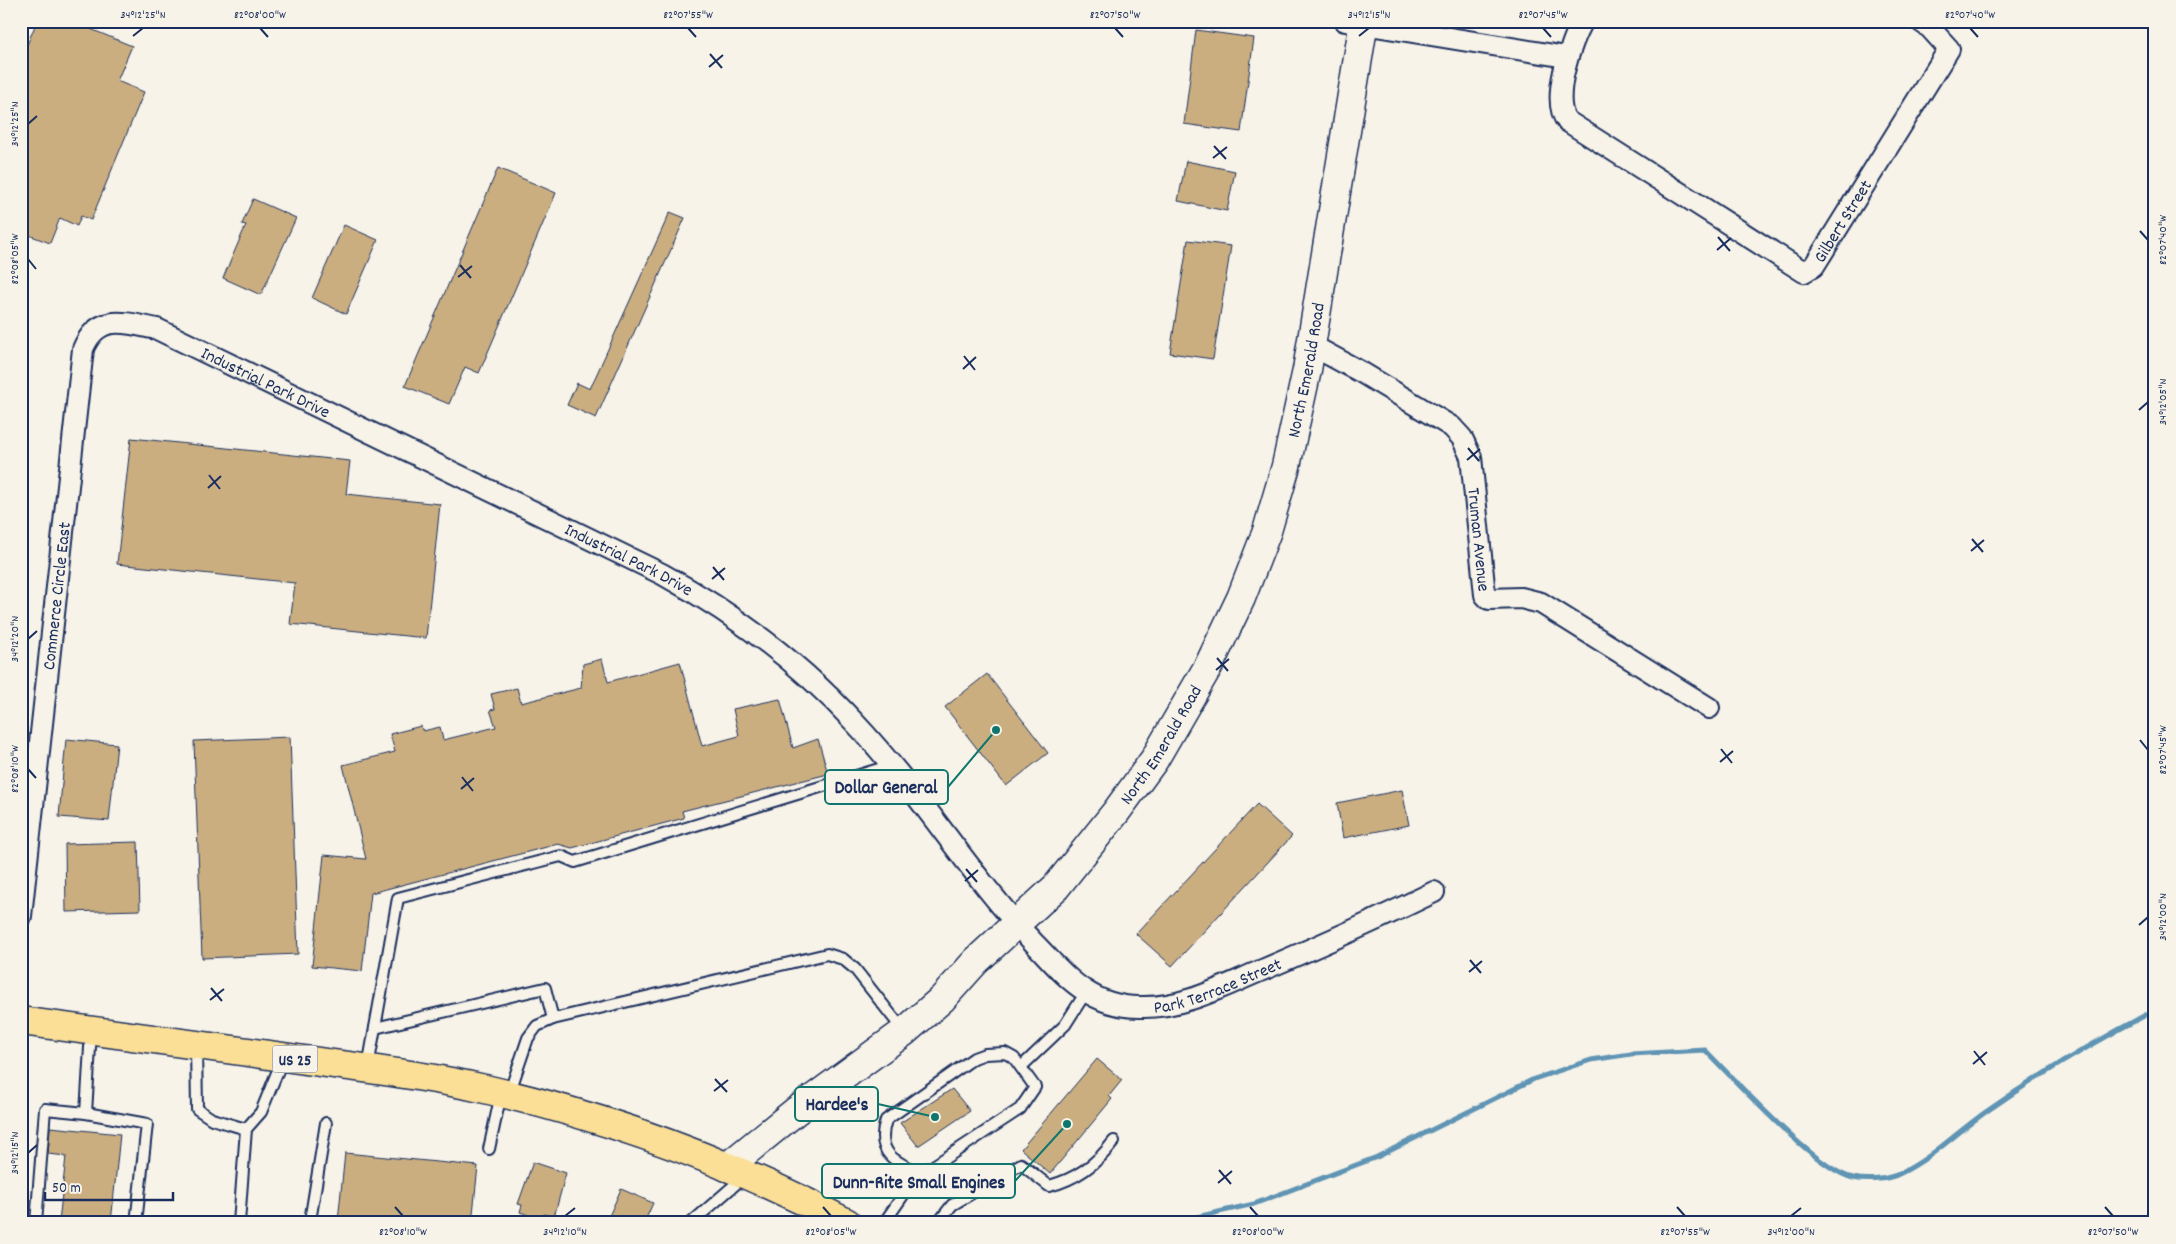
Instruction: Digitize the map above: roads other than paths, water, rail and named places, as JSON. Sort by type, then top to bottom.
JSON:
[{"type":"highway","name":"US 25","points":[[21,1021],[368,1069],[505,1094],[558,1108],[641,1134],[736,1171],[847,1223]]},
{"type":"main road","name":"North Emerald Road","points":[[736,1171],[796,1112],[904,1032],[942,999],[976,961],[1056,887],[1116,812],[1154,760],[1209,665],[1241,598],[1267,531],[1286,466],[1311,345],[1358,22]]},
{"type":"street","points":[[1358,22],[1566,57],[1583,21]]},
{"type":"street","name":"Gilbert Street","points":[[1566,57],[1562,109],[1567,121],[1804,272],[1814,266],[1949,49],[1930,28],[1920,21]]},
{"type":"street","name":"Commerce Circle East","points":[[21,916],[83,349],[90,335],[109,323],[120,321],[146,327]]},
{"type":"street","name":"Industrial Park Drive","points":[[146,327],[166,334],[653,570],[705,598],[738,619],[798,666],[857,724],[892,764],[987,890],[1016,923]]},
{"type":"street","name":"Truman Avenue","points":[[1311,345],[1361,372],[1452,427],[1462,438],[1471,457],[1484,595],[1494,600],[1521,598],[1541,603],[1709,708]]},
{"type":"street","name":"Park Terrace Street","points":[[1016,923],[1067,977],[1086,992],[1108,1002],[1123,1006],[1157,1007],[1184,1001],[1364,927],[1434,892]]},
{"type":"lane","points":[[368,1069],[398,898],[561,856],[575,862],[892,764]]},
{"type":"lane","points":[[489,1149],[505,1094],[528,1038],[537,1026],[553,1019],[827,954],[843,959],[855,969],[904,1032]]},
{"type":"lane","points":[[375,1028],[545,988],[553,1019]]},
{"type":"lane","points":[[1020,1067],[1065,1025],[1086,992]]},
{"type":"lane","points":[[86,1113],[91,1030]]},
{"type":"lane","points":[[196,1045],[197,1109],[212,1119],[246,1129]]},
{"type":"lane","points":[[884,1223],[915,1178],[1020,1109],[1035,1087],[1014,1058],[1005,1053],[995,1052],[974,1058],[886,1120],[882,1130],[887,1154],[899,1165],[922,1173]]},
{"type":"lane","points":[[239,1223],[246,1129],[261,1112],[270,1085],[284,1057]]},
{"type":"lane","points":[[36,1223],[45,1110],[86,1113],[146,1124],[136,1223]]},
{"type":"lane","points":[[312,1223],[311,1215],[326,1123]]},
{"type":"lane","points":[[938,1223],[952,1205],[1021,1164],[1049,1186],[1067,1182],[1102,1157],[1114,1141]]},
{"type":"lane","points":[[691,1223],[736,1171]]},
{"type":"waterway","points":[[1170,1223],[1254,1204],[1377,1157],[1534,1079],[1591,1060],[1631,1054],[1705,1050],[1755,1102],[1818,1159],[1853,1178],[1871,1180],[1890,1177],[1925,1159],[1979,1117],[2050,1069],[2155,1010]]},
{"type":"place","name":"Dollar General","points":[[996,730]]},
{"type":"place","name":"Hardee's","points":[[935,1117]]},
{"type":"place","name":"Dunn-Rite Small Engines","points":[[1067,1124]]}]
